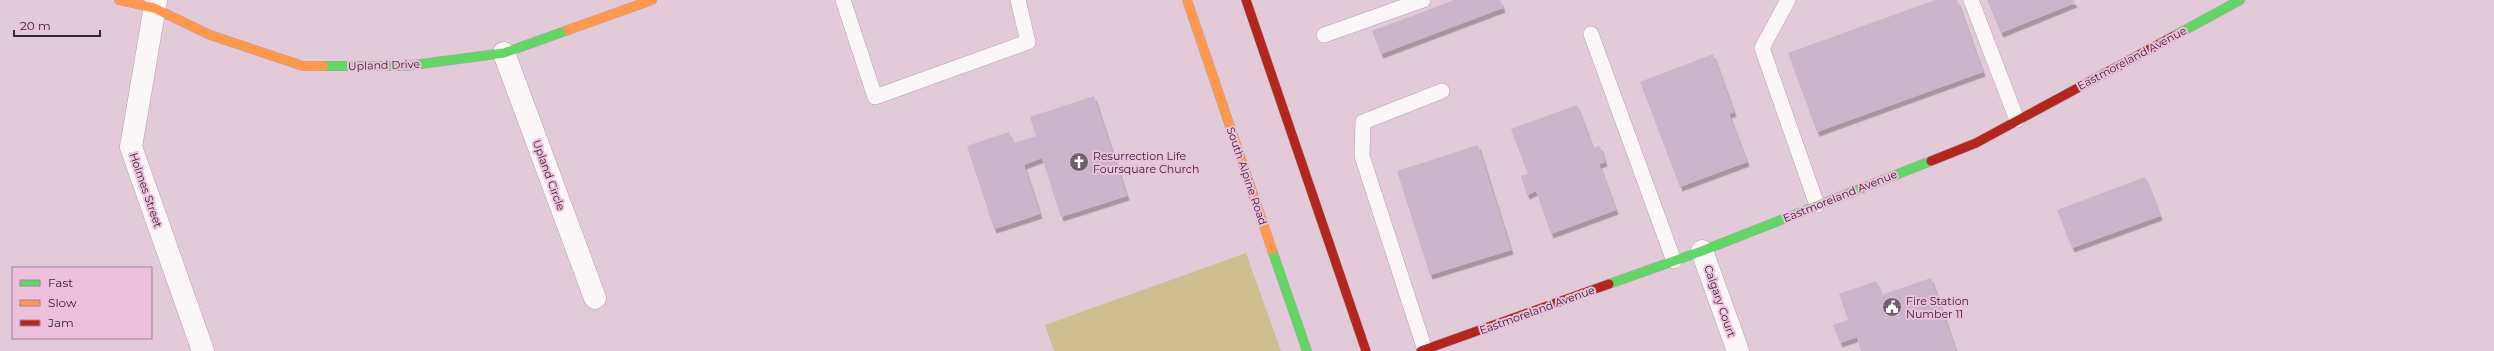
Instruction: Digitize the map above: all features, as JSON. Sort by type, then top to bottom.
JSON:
[{"type":"street","name":"Upland Drive","points":[[119,0],[155,4],[210,35],[303,66],[406,66],[504,53],[652,0]]},
{"type":"street","name":"South Alpine Road","points":[[1187,0],[1307,351]]},
{"type":"street","points":[[1246,0],[1366,351]]},
{"type":"street","name":"Eastmoreland Avenue","points":[[1423,350],[1451,346],[1702,251],[1976,142],[2240,0]]},
{"type":"street","name":"Holmes Street","points":[[155,4],[131,147],[203,351]]},
{"type":"street","name":"Upland Circle","points":[[504,53],[595,298]]},
{"type":"street","name":"Calgary Court","points":[[1702,251],[1738,351]]},
{"type":"lane","points":[[843,0],[875,97],[1028,42],[1018,0]]},
{"type":"lane","points":[[1324,35],[1423,0]]},
{"type":"lane","points":[[1788,0],[1762,48],[1817,205]]},
{"type":"lane","points":[[1971,0],[2017,120]]},
{"type":"lane","points":[[1591,34],[1674,261]]},
{"type":"lane","points":[[1423,350],[1362,156],[1363,122],[1442,91]]},
{"type":"shaded area","points":[[1246,253],[1281,351],[1054,351],[1045,325]]},
{"type":"building","points":[[1454,0],[1500,0],[1503,8],[1381,54],[1372,31]]},
{"type":"building","points":[[1935,0],[1957,0],[1983,72],[1817,132],[1788,53]]},
{"type":"building","points":[[1987,0],[2073,0],[2075,3],[2001,33]]},
{"type":"building","points":[[1713,54],[1734,112],[1729,114],[1747,162],[1680,187],[1640,82]]},
{"type":"building","name":"Resurrection Life Foursquare Church","points":[[1094,96],[1127,196],[1061,217],[1042,158],[1024,165],[1040,214],[994,229],[967,146],[1009,132],[1013,143],[1036,136],[1030,117]]},
{"type":"building","points":[[1577,105],[1593,148],[1600,146],[1605,162],[1599,164],[1616,210],[1551,234],[1536,191],[1527,195],[1521,176],[1528,174],[1511,129]]},
{"type":"building","points":[[1478,145],[1511,250],[1430,275],[1397,171]]},
{"type":"building","points":[[2145,177],[2160,216],[2072,248],[2057,210]]},
{"type":"building","name":"Fire Station Number 11","points":[[1931,278],[1956,351],[1861,351],[1857,337],[1840,343],[1833,325],[1848,320],[1839,294],[1876,281],[1881,295]]},
{"type":"traffic: fast","points":[[2174,36],[2240,0]]},
{"type":"traffic: fast","points":[[323,66],[406,66],[504,53],[568,30]]},
{"type":"traffic: fast","points":[[1609,284],[1702,251],[1931,161]]},
{"type":"traffic: fast","points":[[1272,250],[1307,351]]},
{"type":"traffic: slow","points":[[119,0],[154,8],[210,35],[303,66],[323,66]]},
{"type":"traffic: slow","points":[[568,30],[652,0]]},
{"type":"traffic: slow","points":[[1187,0],[1272,250]]},
{"type":"traffic: jam","points":[[1246,0],[1366,351]]},
{"type":"traffic: jam","points":[[1931,161],[1976,143],[2174,36]]},
{"type":"traffic: jam","points":[[1421,351],[1609,284]]},
{"type":"place","name":"Resurrection Life Foursquare Church","points":[[1079,162]]},
{"type":"place","name":"Fire Station Number 11","points":[[1892,307]]}]
